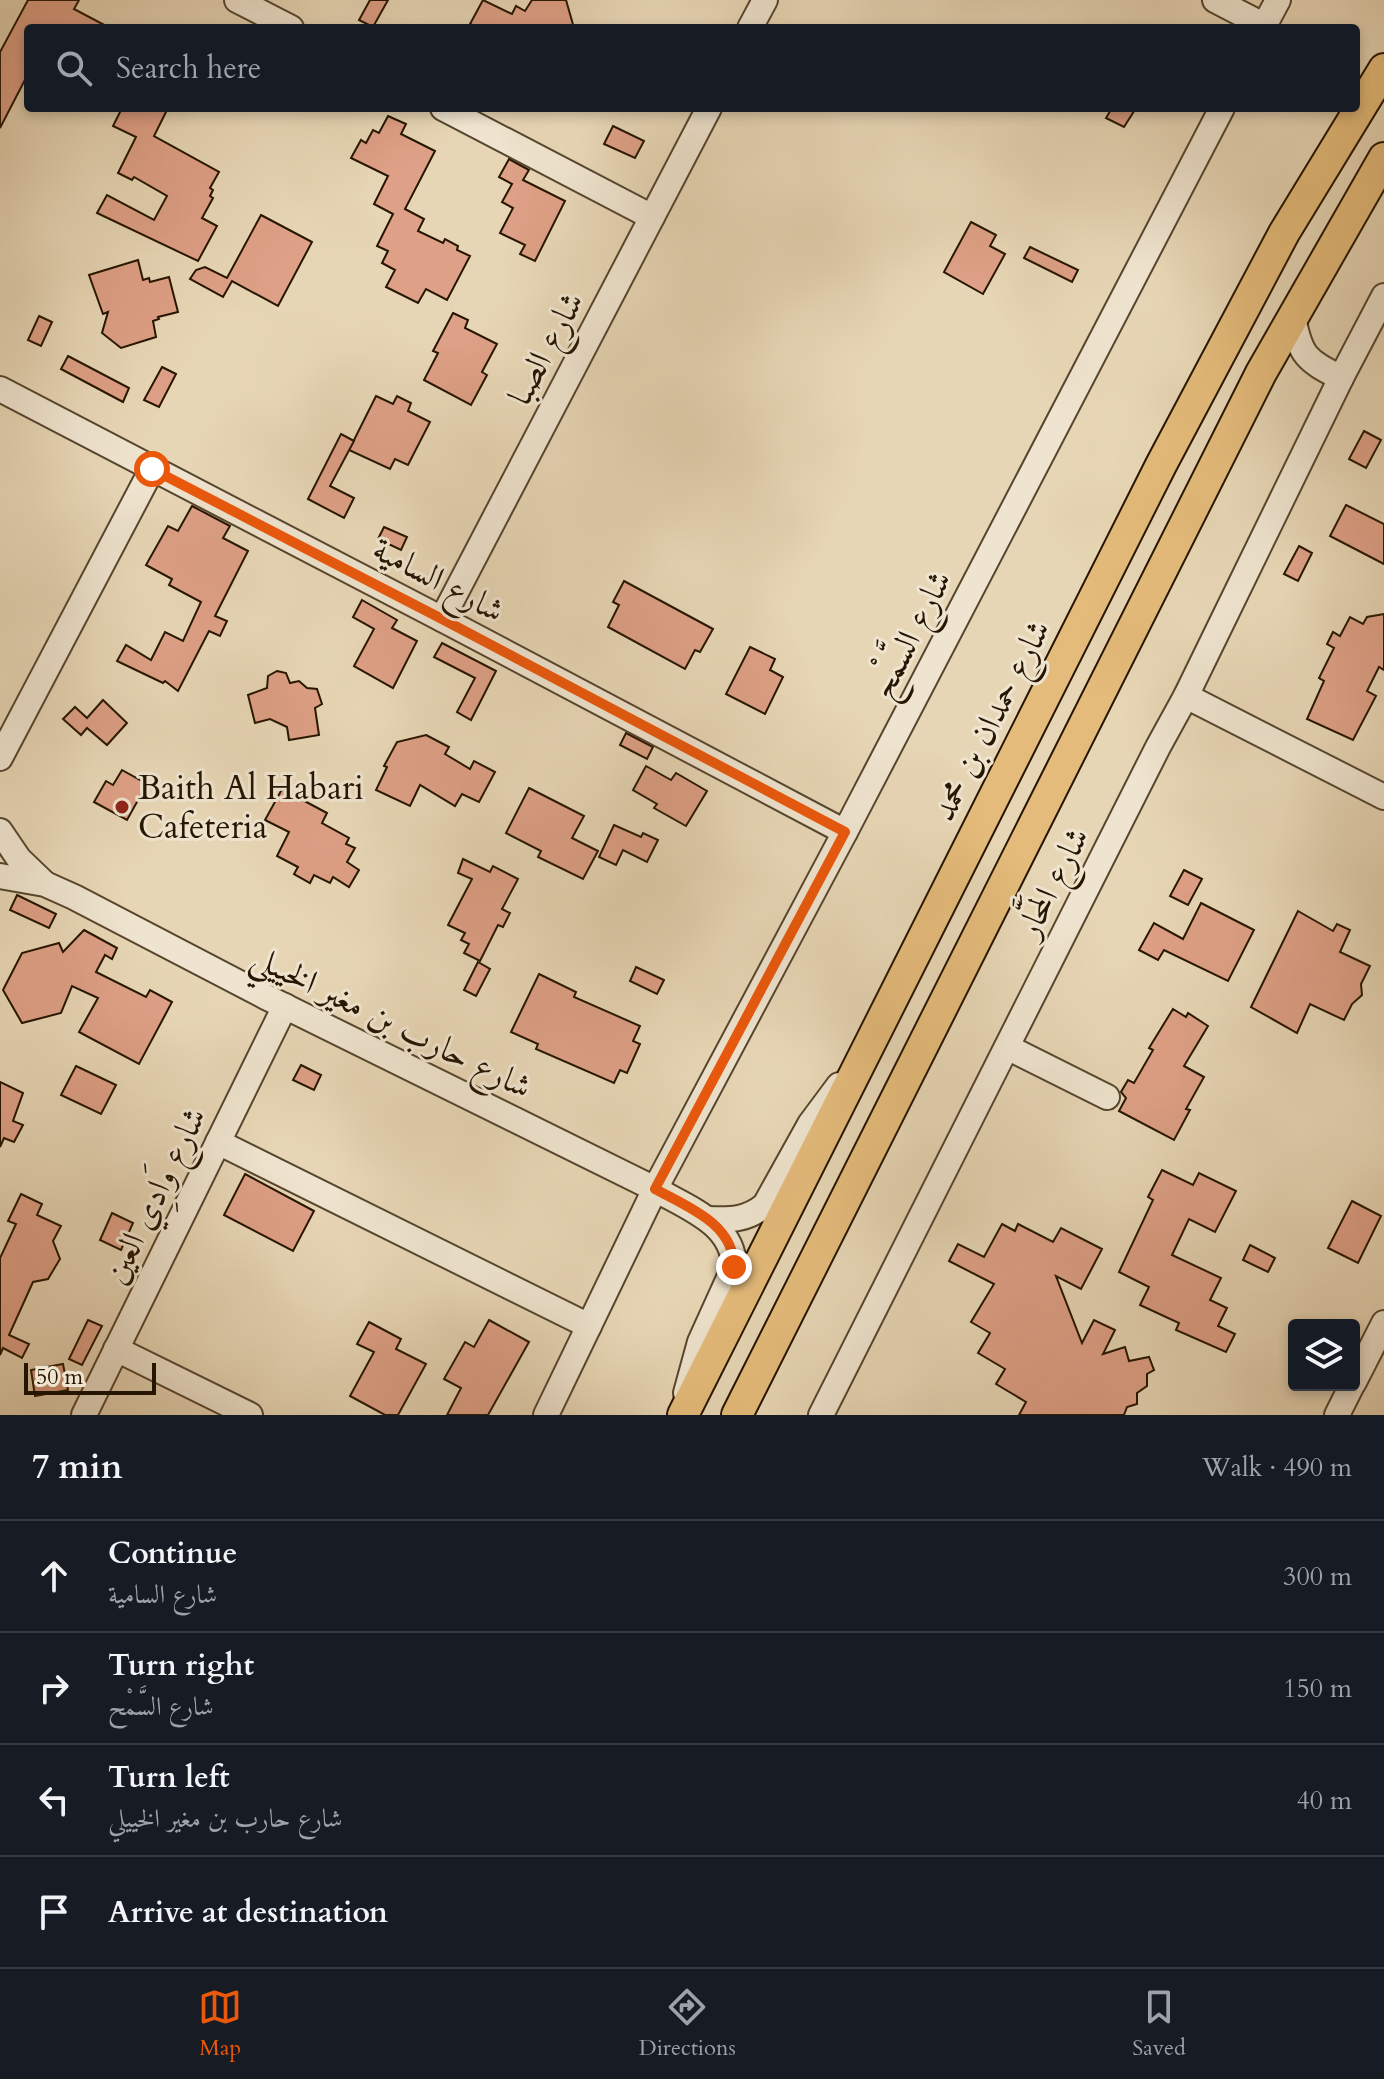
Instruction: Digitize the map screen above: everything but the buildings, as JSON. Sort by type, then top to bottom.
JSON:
[{"type":"main road","name":"شارع حمدان بن محمد","points":[[1360,108],[1384,69]]},
{"type":"main road","name":"شارع حمدان بن محمد","points":[[683,1415],[1215,361],[1284,233],[1358,112]]},
{"type":"main road","points":[[737,1415],[1261,373],[1384,158]]},
{"type":"street","points":[[237,0],[283,24]]},
{"type":"street","points":[[752,24],[765,0]]},
{"type":"street","points":[[1215,0],[1259,24]]},
{"type":"street","points":[[1266,24],[1278,0]]},
{"type":"street","points":[[451,112],[652,217]]},
{"type":"street","name":"شارع الصبا","points":[[442,619],[707,112]]},
{"type":"street","name":"شارع السَّمْح","points":[[546,1415],[655,1189],[845,832],[1220,112]]},
{"type":"street","name":"شارع المَحَّار","points":[[821,1415],[1186,696],[1384,296]]},
{"type":"street","points":[[1293,316],[1296,332],[1309,361],[1341,378]]},
{"type":"street","points":[[1261,373],[1309,361]]},
{"type":"street","name":"شارع السامية","points":[[0,389],[845,832]]},
{"type":"street","points":[[0,778],[4,752],[152,469]]},
{"type":"street","points":[[1186,696],[1384,797]]},
{"type":"street","points":[[0,834],[0,850]]},
{"type":"street","name":"شارع حارب بن مغير الخييلي","points":[[0,834],[19,859],[45,884]]},
{"type":"street","name":"شارع حارب بن مغير الخييلي","points":[[0,876],[45,884],[655,1189],[708,1219],[730,1242],[734,1267],[696,1351],[683,1415]]},
{"type":"street","name":"شارع وَادِي العين","points":[[84,1415],[285,1006]]},
{"type":"street","points":[[1007,1047],[1107,1097]]},
{"type":"street","points":[[708,1219],[741,1219],[765,1205],[810,1124],[864,1056]]},
{"type":"street","points":[[218,1142],[589,1326]]},
{"type":"street","points":[[1360,1370],[1381,1333]]},
{"type":"street","points":[[116,1349],[250,1415]]},
{"type":"street","points":[[1337,1415],[1349,1391]]},
{"type":"place","name":"Baith Al Habari Cafeteria","points":[[122,807]]},
{"type":"route","points":[[152,469],[845,832],[655,1189],[708,1219],[722,1232],[730,1242],[734,1267]]}]
